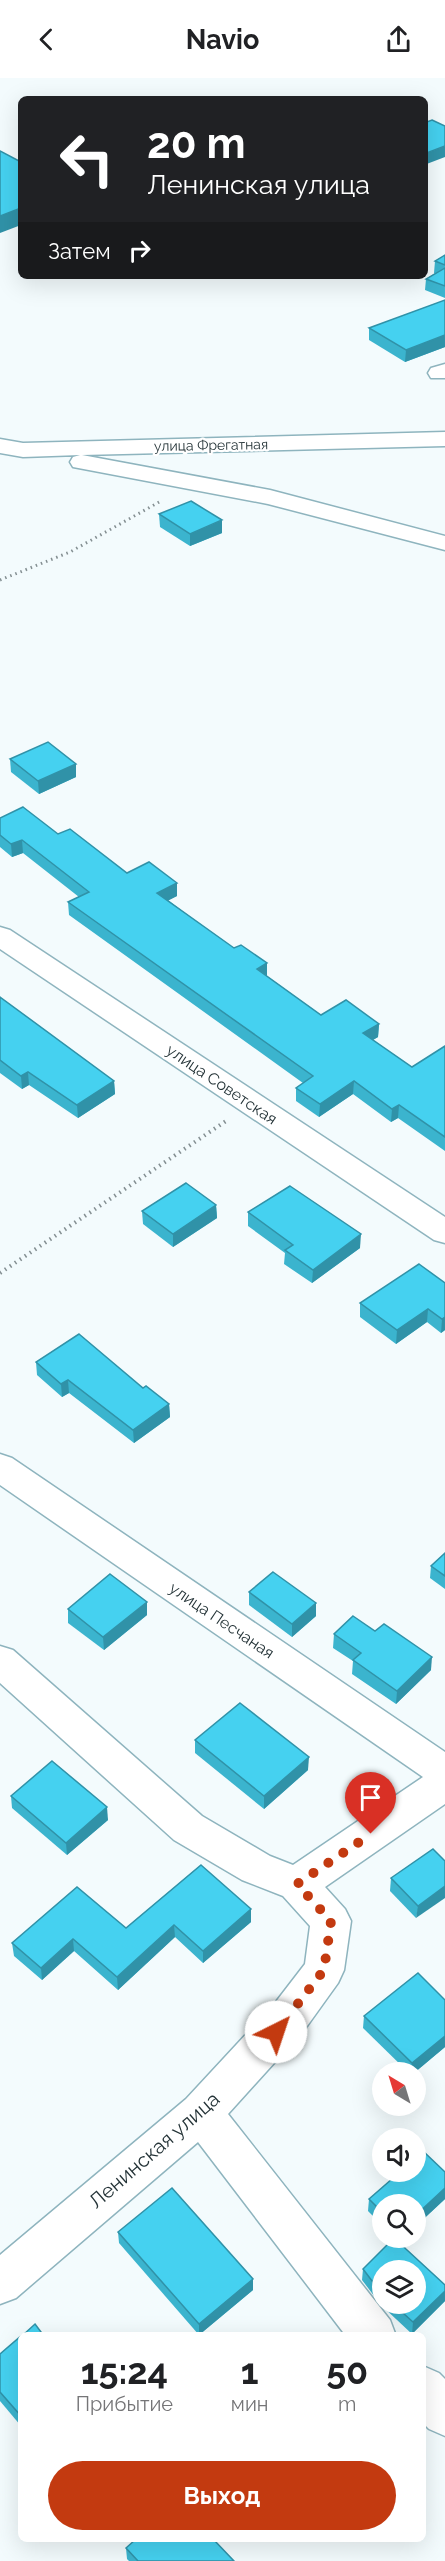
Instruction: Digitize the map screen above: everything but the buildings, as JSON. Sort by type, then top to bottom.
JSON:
[{"type":"street","name":"улица Фрегатная","points":[[11,448],[445,439]]},
{"type":"street","points":[[11,448],[270,498],[445,543]]},
{"type":"street","name":"улица Советская","points":[[0,936],[445,1232]]},
{"type":"street","name":"улица Песчаная","points":[[0,1467],[445,1772]]},
{"type":"street","points":[[0,1661],[188,1828],[256,1868],[297,1884],[445,1783]]},
{"type":"street","name":"Ленинская улица","points":[[0,2283],[201,2113],[290,2016],[324,1970],[331,1921],[297,1884]]},
{"type":"street","points":[[201,2113],[371,2332]]},
{"type":"street","points":[[426,2392],[445,2413]]},
{"type":"path","points":[[0,580],[70,552],[194,483]]},
{"type":"path","points":[[0,1273],[252,1104]]},
{"type":"route","points":[[276,2032],[324,1970],[331,1921],[297,1884],[371,1834]]}]
